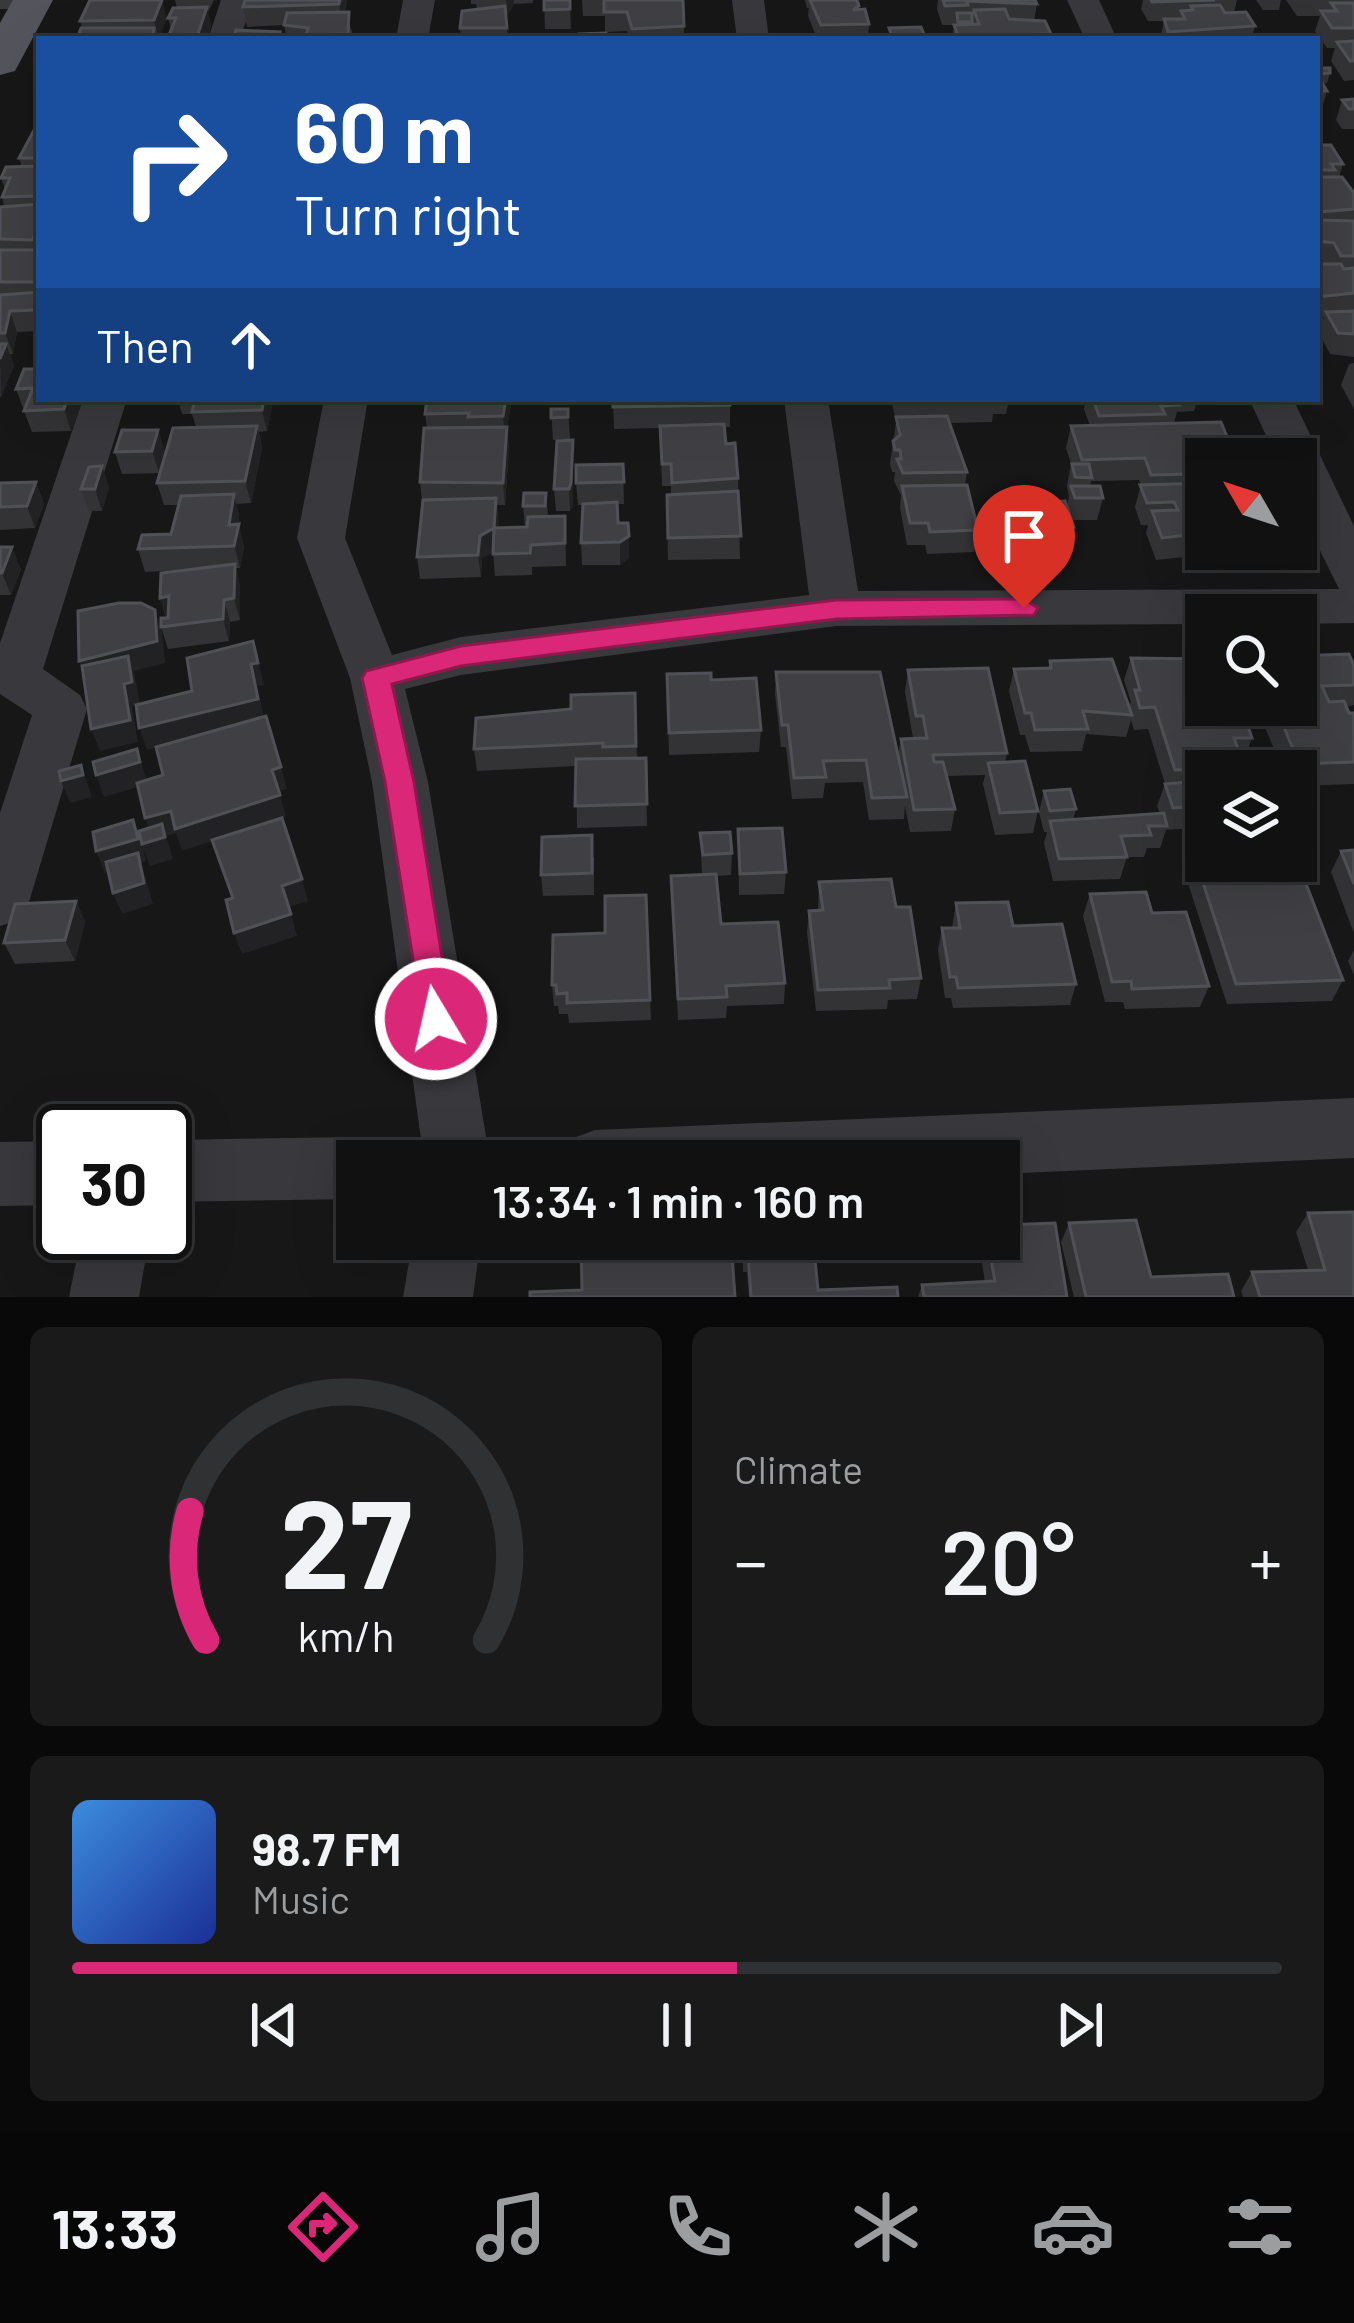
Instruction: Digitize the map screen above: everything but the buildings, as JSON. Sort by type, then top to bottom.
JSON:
[{"type":"main road","points":[[0,62],[33,0]]},
{"type":"street","points":[[0,0],[33,0]]},
{"type":"street","points":[[225,36],[236,0]]},
{"type":"street","points":[[413,36],[419,0]]},
{"type":"street","points":[[748,0],[753,36]]},
{"type":"street","points":[[1083,0],[1101,36]]},
{"type":"street","points":[[0,902],[62,709],[7,675],[104,402]]},
{"type":"street","points":[[345,402],[321,538],[376,678],[400,782],[454,1140]]},
{"type":"street","points":[[806,402],[836,609]]},
{"type":"street","points":[[1272,402],[1354,576]]},
{"type":"street","points":[[376,678],[461,656],[836,609],[1354,606]]},
{"type":"street","points":[[1020,1143],[1354,1128]]},
{"type":"street","points":[[192,1171],[336,1168]]},
{"type":"street","points":[[0,1174],[36,1173]]},
{"type":"street","points":[[104,1297],[111,1260]]},
{"type":"street","points":[[438,1297],[444,1260]]},
{"type":"route","points":[[436,1019],[400,782],[376,678],[461,656],[836,609],[1024,608]]}]
